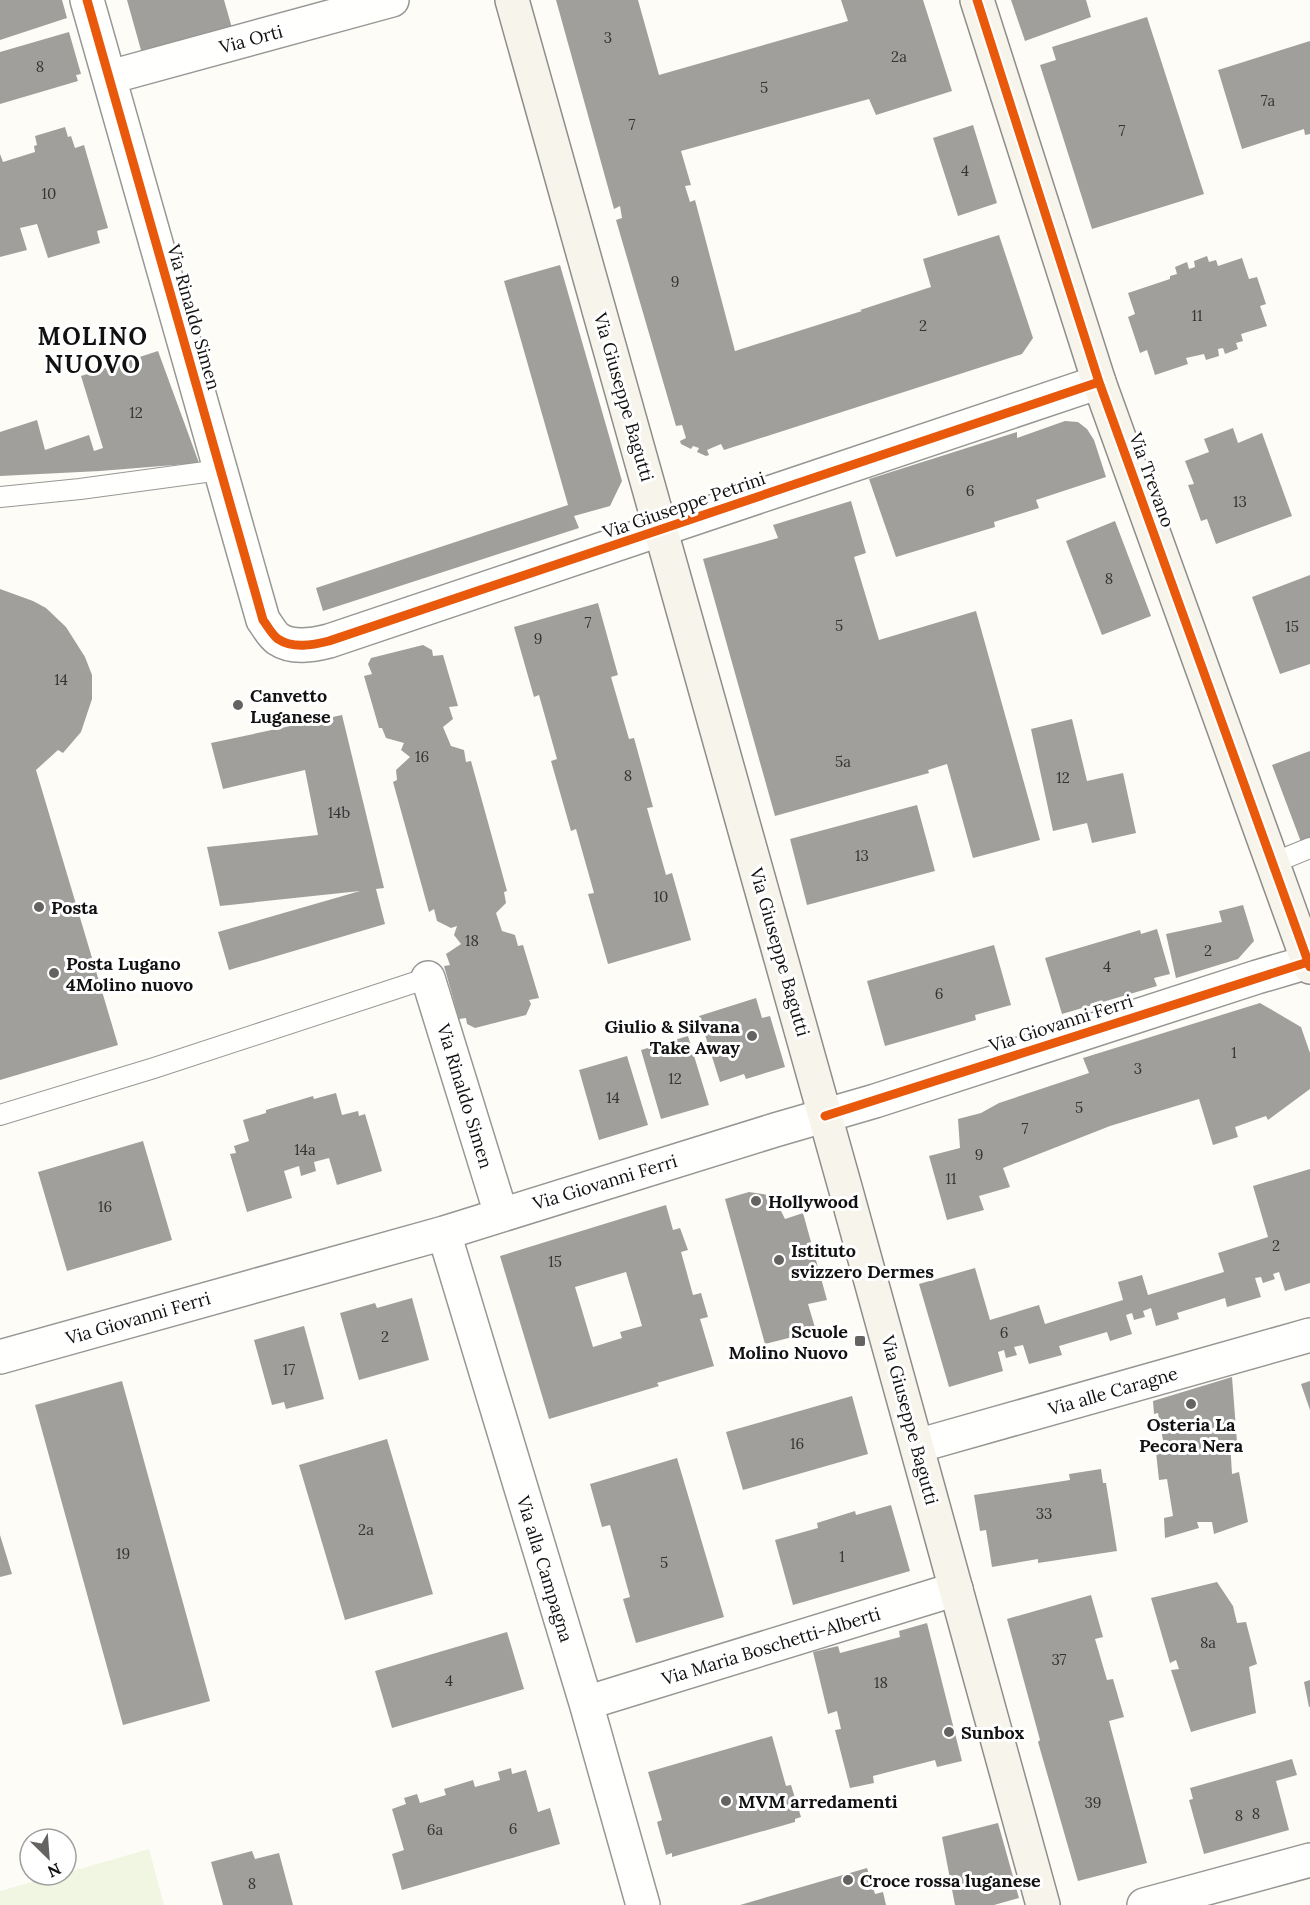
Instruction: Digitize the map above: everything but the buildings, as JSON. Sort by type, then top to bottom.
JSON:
[{"type":"main road","name":"Via Giuseppe Bagutti","points":[[512,0],[917,1446],[1043,1905]]},
{"type":"main road","name":"Via Trevano","points":[[977,0],[1099,382],[1309,964]]},
{"type":"street","name":"Via Rinaldo Simen","points":[[87,0],[263,620],[277,639]]},
{"type":"street","name":"Via Orti","points":[[110,77],[392,0]]},
{"type":"street","name":"Via Giuseppe Petrini","points":[[277,639],[297,646],[312,646],[329,641],[1099,382]]},
{"type":"street","name":"Via Giovanni Ferri","points":[[0,1357],[444,1233],[825,1116],[1257,977],[1309,964]]},
{"type":"street","name":"Via Rinaldo Simen","points":[[428,978],[501,1214]]},
{"type":"street","name":"Via alla Campagna","points":[[444,1233],[586,1703],[643,1905]]},
{"type":"street","name":"Via alle Caragne","points":[[917,1446],[1310,1335]]},
{"type":"street","name":"Via Maria Boschetti-Alberti","points":[[586,1703],[956,1589]]},
{"type":"street","points":[[1144,1905],[1310,1860]]},
{"type":"lane","points":[[0,497],[80,489],[220,470]]},
{"type":"lane","points":[[1273,863],[1310,848]]},
{"type":"lane","points":[[0,1115],[154,1068],[428,978]]},
{"type":"green space","points":[[149,1849],[164,1905],[0,1905],[0,1891],[18,1886],[78,1887],[78,1870]]},
{"type":"cycle path","points":[[87,0],[263,620],[274,635],[284,642],[303,645],[329,641],[1099,382]]},
{"type":"cycle path","points":[[977,0],[1099,382],[1310,967]]},
{"type":"cycle path","points":[[825,1116],[1308,962]]},
{"type":"place","name":"Canvetto Luganese","points":[[238,705]]},
{"type":"place","name":"Posta","points":[[39,907]]},
{"type":"place","name":"Posta Lugano 4Molino nuovo","points":[[54,973]]},
{"type":"place","name":"Giulio & Silvana Take Away","points":[[752,1036]]},
{"type":"place","name":"Hollywood","points":[[756,1201]]},
{"type":"place","name":"Istituto svizzero Dermes","points":[[779,1260]]},
{"type":"place","name":"Scuole Molino Nuovo","points":[[860,1341]]},
{"type":"place","name":"Osteria La Pecora Nera","points":[[1191,1404]]},
{"type":"place","name":"Sunbox","points":[[949,1732]]},
{"type":"place","name":"MVM arredamenti","points":[[726,1801]]},
{"type":"place","name":"Croce rossa luganese","points":[[848,1880]]},
{"type":"district","name":"MOLINO NUOVO","points":[[93,350]]}]
